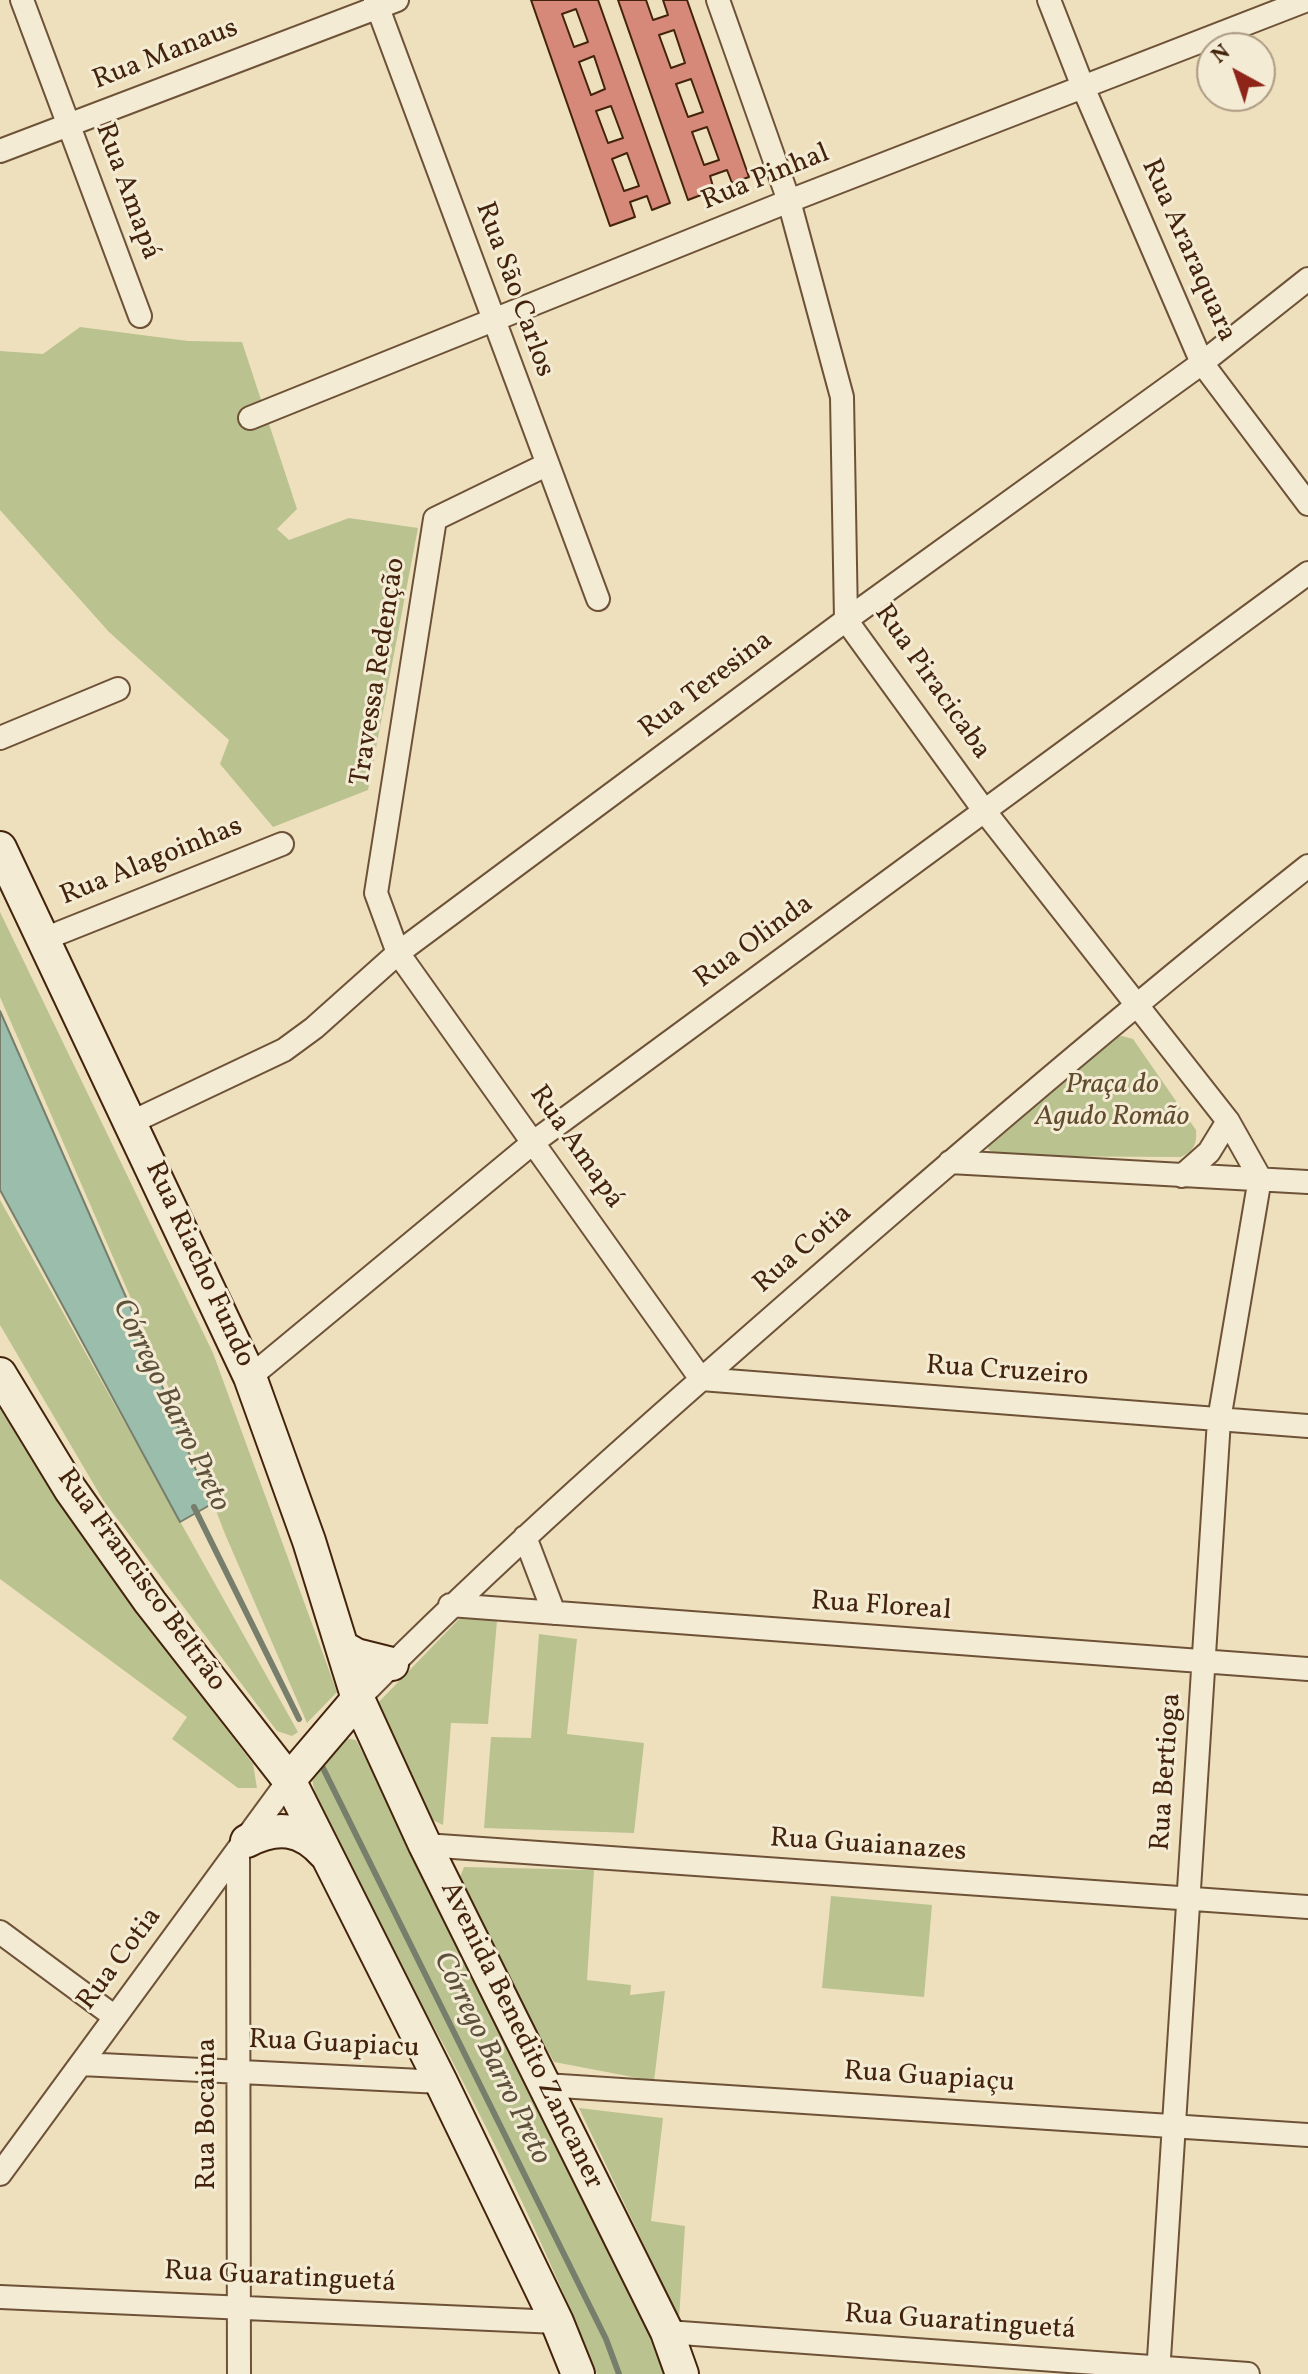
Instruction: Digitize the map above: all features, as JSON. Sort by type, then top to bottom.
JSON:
[{"type":"main road","name":"Rua Riacho Fundo","points":[[0,848],[250,1377],[309,1541],[358,1699]]},
{"type":"main road","name":"Rua Francisco Beltrão","points":[[0,1374],[79,1502],[150,1602],[289,1780]]},
{"type":"main road","points":[[342,1647],[356,1655],[392,1664]]},
{"type":"main road","points":[[358,1699],[289,1780],[441,2082],[557,2322],[578,2374]]},
{"type":"main road","name":"Avenida Benedito Zancaner","points":[[358,1699],[425,1845],[667,2332],[682,2374]]},
{"type":"main road","points":[[242,1847],[262,1833],[280,1830],[297,1832],[313,1841],[325,1854]]},
{"type":"street","name":"Rua Amapá","points":[[22,0],[140,316]]},
{"type":"street","name":"Rua Piracicaba","points":[[718,0],[789,201],[842,397],[846,620],[986,813],[1228,1121],[1260,1178]]},
{"type":"street","name":"Rua Araraquara","points":[[1049,0],[1083,87],[1202,363],[1308,504]]},
{"type":"street","name":"Rua Pinhal","points":[[250,418],[493,323],[789,201],[1307,0]]},
{"type":"street","name":"Rua Manaus","points":[[0,151],[383,2]]},
{"type":"street","name":"Rua São Carlos","points":[[383,2],[493,323],[598,599]]},
{"type":"street","name":"Rua Teresina","points":[[132,1122],[284,1050],[314,1028],[398,953],[846,620],[1202,363],[1308,279]]},
{"type":"street","name":"Travessa Redenção","points":[[398,953],[376,893],[435,519],[546,465]]},
{"type":"street","name":"Rua Olinda","points":[[250,1377],[535,1141],[986,813],[1308,573]]},
{"type":"street","points":[[0,738],[118,689]]},
{"type":"street","name":"Rua Alagoinhas","points":[[44,939],[282,844]]},
{"type":"street","name":"Rua Cotia","points":[[358,1699],[450,1605],[701,1379],[1136,1002],[1308,866]]},
{"type":"street","name":"Rua Amapá","points":[[398,953],[535,1141],[701,1379]]},
{"type":"street","points":[[1182,1176],[1209,1152],[1228,1121]]},
{"type":"street","points":[[950,1162],[1308,1182]]},
{"type":"street","name":"Rua Bertioga","points":[[1158,2372],[1206,1662],[1219,1420],[1260,1178]]},
{"type":"street","name":"Rua Cruzeiro","points":[[701,1379],[1308,1426]]},
{"type":"street","points":[[525,1537],[554,1613]]},
{"type":"street","name":"Rua Floreal","points":[[450,1605],[1308,1669]]},
{"type":"street","name":"Rua Cotia","points":[[0,2174],[289,1780]]},
{"type":"street","name":"Rua Guaianazes","points":[[425,1845],[1308,1907]]},
{"type":"street","name":"Rua Bocaina","points":[[239,2374],[242,1847]]},
{"type":"street","points":[[0,1932],[115,2017]]},
{"type":"street","name":"Rua Guapiacu","points":[[81,2064],[441,2082]]},
{"type":"street","name":"Rua Guapiaçu","points":[[545,2085],[1308,2135]]},
{"type":"street","name":"Rua Guaratinguetá","points":[[0,2297],[557,2322]]},
{"type":"street","name":"Rua Guaratinguetá","points":[[667,2332],[1158,2372],[1248,2374]]},
{"type":"green space","points":[[80,327],[188,341],[242,342],[297,509],[277,529],[289,540],[349,518],[418,528],[368,790],[273,827],[220,764],[229,740],[109,632],[0,510],[0,351],[43,354]]},
{"type":"green space","points":[[0,912],[213,1353],[337,1692],[307,1723],[225,1534],[159,1363],[0,997]]},
{"type":"green space","name":"Praça do Agudo Romão","points":[[1107,1037],[1133,1039],[1196,1130],[1192,1150],[1181,1157],[998,1156],[988,1149],[990,1138]]},
{"type":"green space","points":[[0,1200],[298,1732],[292,1736],[277,1731],[103,1500],[0,1325]]},
{"type":"green space","points":[[0,1399],[129,1602],[253,1764],[257,1788],[238,1788],[172,1739],[187,1717],[0,1579]]},
{"type":"green space","points":[[460,1618],[497,1621],[488,1724],[451,1723],[443,1825],[426,1817],[374,1707]]},
{"type":"green space","points":[[539,1634],[577,1639],[567,1734],[644,1743],[634,1833],[484,1828],[491,1737],[531,1738]]},
{"type":"green space","points":[[345,1738],[356,1740],[547,2105],[670,2374],[597,2374],[541,2242],[478,2111],[434,2027],[361,1901],[328,1833],[311,1771]]},
{"type":"green space","points":[[464,1867],[594,1870],[587,1980],[631,1985],[630,1995],[665,1991],[654,2081],[554,2062],[457,1885]]},
{"type":"green space","points":[[831,1896],[932,1905],[924,1997],[822,1988]]},
{"type":"green space","points":[[579,2108],[663,2118],[651,2221],[685,2226],[679,2319]]},
{"type":"water","points":[[0,1011],[129,1304],[210,1505],[180,1522],[0,1190]]},
{"type":"building","points":[[531,0],[598,0],[670,203],[652,210],[647,196],[630,202],[635,217],[610,226]],"holes":[[[576,9],[588,42],[574,47],[562,14]],[[594,56],[605,89],[591,95],[579,62]],[[611,106],[623,138],[608,143],[596,111]],[[627,153],[639,186],[624,191],[612,159]]]},
{"type":"building","points":[[618,0],[646,0],[653,20],[668,15],[663,0],[687,0],[749,177],[732,183],[727,170],[710,176],[714,190],[688,200]],"holes":[[[674,30],[685,63],[671,68],[659,35]],[[691,79],[703,112],[688,117],[676,84]],[[707,127],[719,160],[704,165],[692,132]]]},
{"type":"waterway","name":"Córrego Barro Preto","points":[[194,1507],[299,1719]]},
{"type":"waterway","name":"Córrego Barro Preto","points":[[321,1764],[606,2339],[619,2374]]}]
